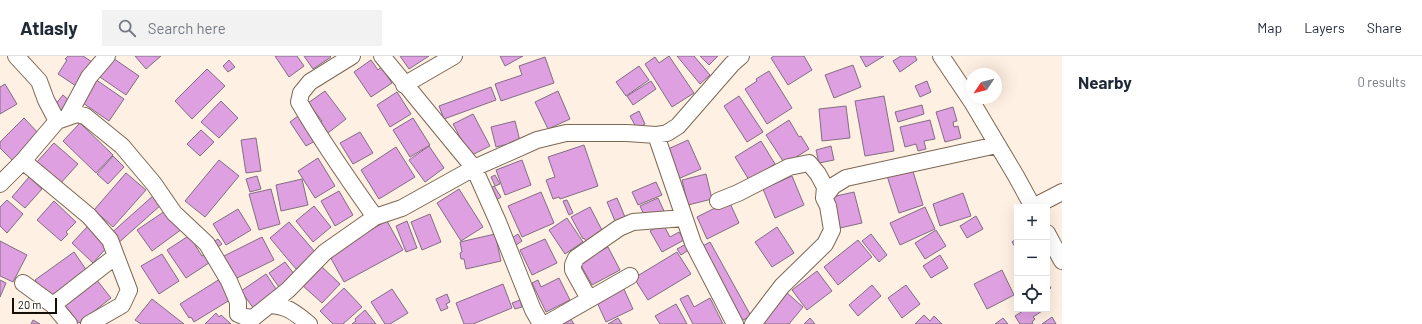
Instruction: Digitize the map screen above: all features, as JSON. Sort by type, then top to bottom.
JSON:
[{"type":"street","points":[[16,56],[39,81],[46,100],[62,119]]},
{"type":"street","points":[[0,184],[62,119],[89,77],[107,56]]},
{"type":"street","points":[[352,56],[310,82],[301,93],[299,102],[320,138],[375,217]]},
{"type":"street","points":[[382,56],[404,85],[474,168],[498,222],[533,310],[541,324]]},
{"type":"street","points":[[404,85],[454,56]]},
{"type":"street","points":[[62,119],[76,114],[85,116],[122,146],[154,184],[174,212],[207,244],[229,281],[238,302],[238,314],[253,318],[288,290],[325,252],[375,217],[402,208],[474,168],[537,140],[566,133],[667,134],[678,126],[732,64],[741,56]]},
{"type":"street","points":[[941,56],[972,102],[1031,204]]},
{"type":"street","points":[[656,135],[694,244],[735,324]]},
{"type":"street","points":[[824,198],[833,186],[846,178],[997,145]]},
{"type":"street","points":[[23,161],[89,216],[110,240],[129,290],[122,305],[89,324]]},
{"type":"street","points":[[718,201],[738,193],[789,167],[809,163],[818,174],[825,187],[824,198],[828,206],[832,230],[824,244],[782,286],[753,324]]},
{"type":"street","points":[[1039,204],[1062,192]]},
{"type":"street","points":[[589,299],[573,270],[573,265],[576,258],[619,228],[633,222],[684,218]]},
{"type":"street","points":[[1050,239],[1062,261]]},
{"type":"street","points":[[53,305],[116,256]]},
{"type":"street","points":[[546,324],[630,276]]},
{"type":"street","points":[[23,283],[53,305],[69,324]]},
{"type":"street","points":[[270,305],[289,309],[309,324]]},
{"type":"building","points":[[68,56],[83,56],[95,64],[79,88],[58,74]]},
{"type":"building","points":[[110,56],[139,76],[126,95],[97,75]]},
{"type":"building","points":[[135,56],[161,56],[146,69]]},
{"type":"building","points":[[275,56],[297,56],[304,66],[289,77]]},
{"type":"building","points":[[304,56],[330,56],[331,57],[313,69]]},
{"type":"building","points":[[400,56],[429,56],[409,69]]},
{"type":"building","points":[[500,56],[523,56],[505,66]]},
{"type":"building","points":[[669,56],[694,93],[672,107],[645,64],[655,57],[659,63]]},
{"type":"building","points":[[677,56],[694,56],[710,75],[700,84]]},
{"type":"building","points":[[700,56],[718,56],[709,65]]},
{"type":"building","points":[[774,56],[804,56],[812,70],[788,85],[771,58]]},
{"type":"building","points":[[860,56],[884,56],[866,67]]},
{"type":"building","points":[[901,56],[915,56],[917,60],[900,72],[893,61]]},
{"type":"building","points":[[545,57],[554,83],[501,101],[495,84],[522,75],[519,66]]},
{"type":"building","points":[[229,60],[235,67],[228,72],[223,66]]},
{"type":"building","points":[[371,60],[378,70],[381,67],[392,83],[371,97],[354,72]]},
{"type":"building","points":[[853,65],[861,87],[834,98],[825,75]]},
{"type":"building","points":[[639,66],[649,80],[626,96],[616,82]]},
{"type":"building","points":[[207,69],[225,86],[192,119],[175,101]]},
{"type":"building","points":[[769,71],[792,108],[767,124],[745,89],[757,81],[756,79]]},
{"type":"building","points":[[95,79],[124,99],[109,121],[80,101]]},
{"type":"building","points":[[651,81],[656,89],[633,105],[627,96]]},
{"type":"building","points":[[927,81],[931,92],[920,97],[915,86]]},
{"type":"building","points":[[5,84],[17,104],[0,114],[0,87]]},
{"type":"building","points":[[491,87],[496,100],[444,119],[439,106]]},
{"type":"building","points":[[325,91],[346,119],[324,136],[316,125],[322,121],[308,103]]},
{"type":"building","points":[[558,91],[570,119],[548,129],[535,102]]},
{"type":"building","points":[[397,92],[411,114],[390,127],[377,105]]},
{"type":"building","points":[[63,95],[71,102],[61,113],[54,106]]},
{"type":"building","points":[[739,96],[763,132],[747,142],[724,106]]},
{"type":"building","points":[[884,96],[894,151],[865,156],[855,101]]},
{"type":"building","points":[[221,101],[238,118],[219,138],[201,122]]},
{"type":"building","points":[[922,105],[924,114],[898,122],[895,112]]},
{"type":"building","points":[[846,106],[850,138],[822,141],[819,109]]},
{"type":"building","points":[[953,107],[957,121],[953,122],[954,127],[958,126],[961,138],[945,142],[936,112]]},
{"type":"building","points":[[639,111],[645,124],[637,129],[630,116]]},
{"type":"building","points":[[473,114],[490,146],[470,156],[453,124]]},
{"type":"building","points":[[298,116],[315,141],[306,146],[290,122]]},
{"type":"building","points":[[24,118],[40,135],[13,161],[0,148],[0,142]]},
{"type":"building","points":[[413,118],[430,145],[410,157],[393,130]]},
{"type":"building","points":[[789,120],[799,137],[801,136],[809,149],[785,164],[766,135]]},
{"type":"building","points":[[930,120],[935,139],[924,141],[926,149],[918,151],[916,144],[905,147],[900,127]]},
{"type":"building","points":[[515,121],[520,141],[496,147],[491,127]]},
{"type":"building","points":[[80,123],[113,155],[96,173],[63,141]]},
{"type":"building","points":[[201,130],[214,142],[200,156],[187,144]]},
{"type":"building","points":[[360,132],[373,153],[353,164],[340,143]]},
{"type":"building","points":[[256,138],[261,171],[246,173],[241,140]]},
{"type":"building","points":[[688,140],[701,169],[678,179],[666,150]]},
{"type":"building","points":[[761,141],[775,164],[749,180],[735,157]]},
{"type":"building","points":[[54,143],[78,164],[59,185],[36,163]]},
{"type":"building","points":[[584,145],[598,186],[560,199],[559,197],[553,199],[546,180],[555,177],[548,157]]},
{"type":"building","points":[[429,146],[444,168],[425,182],[409,160]]},
{"type":"building","points":[[831,146],[834,160],[819,163],[816,150]]},
{"type":"building","points":[[396,147],[415,177],[379,199],[361,170]]},
{"type":"building","points":[[113,156],[124,167],[108,184],[97,174]]},
{"type":"building","points":[[318,158],[335,186],[315,198],[298,171]]},
{"type":"building","points":[[219,160],[239,176],[205,217],[185,201]]},
{"type":"building","points":[[522,160],[531,185],[505,195],[496,170]]},
{"type":"building","points":[[912,168],[923,205],[899,213],[887,176]]},
{"type":"building","points":[[126,173],[146,190],[113,227],[94,210]]},
{"type":"building","points":[[706,174],[712,199],[688,205],[682,180]]},
{"type":"building","points":[[495,175],[500,184],[495,186],[491,177]]},
{"type":"building","points":[[257,176],[261,189],[250,192],[246,179]]},
{"type":"building","points":[[792,176],[804,205],[775,218],[763,189]]},
{"type":"building","points":[[29,177],[42,189],[25,208],[12,197]]},
{"type":"building","points":[[302,179],[308,205],[281,211],[276,185]]},
{"type":"building","points":[[656,182],[662,195],[638,205],[632,192]]},
{"type":"building","points":[[494,186],[501,197],[495,201],[488,190]]},
{"type":"building","points":[[271,189],[280,224],[259,230],[249,194]]},
{"type":"building","points":[[459,189],[483,227],[461,241],[437,203]]},
{"type":"building","points":[[339,191],[353,215],[335,226],[321,201]]},
{"type":"building","points":[[541,192],[554,223],[522,237],[508,206]]},
{"type":"building","points":[[854,192],[862,223],[840,228],[832,197]]},
{"type":"building","points":[[963,193],[971,216],[940,226],[933,204]]},
{"type":"building","points":[[154,195],[162,204],[116,245],[108,236]]},
{"type":"building","points":[[617,198],[625,217],[615,221],[607,202]]},
{"type":"building","points":[[658,198],[664,211],[646,219],[640,206]]},
{"type":"building","points":[[7,200],[23,214],[7,233],[0,226],[0,207]]},
{"type":"building","points":[[567,200],[573,213],[569,215],[563,201]]},
{"type":"building","points":[[54,201],[76,222],[66,232],[68,234],[61,241],[37,220]]},
{"type":"building","points":[[729,201],[739,223],[707,239],[697,217]]},
{"type":"building","points":[[314,206],[331,227],[313,242],[296,221]]},
{"type":"building","points":[[590,207],[604,234],[587,243],[584,238],[583,239],[571,217]]},
{"type":"building","points":[[925,207],[935,229],[900,245],[890,223]]},
{"type":"building","points":[[238,209],[251,230],[226,245],[213,224]]},
{"type":"building","points":[[165,211],[182,229],[152,251],[137,230]]},
{"type":"building","points":[[430,214],[441,242],[422,250],[411,222]]},
{"type":"building","points":[[976,216],[983,229],[967,238],[960,226]]},
{"type":"building","points":[[567,218],[583,242],[565,254],[549,230]]},
{"type":"building","points":[[387,221],[403,250],[344,282],[328,253]]},
{"type":"building","points":[[407,221],[417,248],[406,252],[396,226]]},
{"type":"building","points":[[289,222],[316,253],[296,269],[270,238]]},
{"type":"building","points":[[663,224],[670,237],[679,232],[684,240],[662,252],[650,231]]},
{"type":"building","points":[[88,226],[108,246],[93,263],[72,243]]},
{"type":"building","points":[[777,227],[794,253],[772,267],[755,242]]},
{"type":"building","points":[[936,230],[946,246],[925,259],[915,243]]},
{"type":"building","points":[[193,233],[199,242],[195,245],[202,256],[207,253],[212,261],[186,278],[167,250]]},
{"type":"building","points":[[495,234],[501,261],[466,269],[464,259],[461,259],[460,253],[462,252],[460,242]]},
{"type":"building","points":[[518,234],[522,241],[516,245],[512,238]]},
{"type":"building","points":[[871,234],[887,255],[879,262],[862,241]]},
{"type":"building","points":[[262,237],[274,260],[233,280],[222,257]]},
{"type":"building","points":[[218,239],[222,244],[214,250],[210,244]]},
{"type":"building","points":[[545,239],[557,263],[532,275],[520,250]]},
{"type":"building","points":[[858,240],[872,257],[838,285],[824,267]]},
{"type":"building","points":[[0,241],[27,255],[13,282],[0,276]]},
{"type":"building","points":[[710,242],[751,316],[741,321],[701,247]]},
{"type":"building","points":[[686,244],[690,249],[681,255],[677,249]]},
{"type":"building","points":[[608,247],[620,270],[592,285],[579,262]]},
{"type":"building","points":[[74,252],[87,271],[49,299],[35,280]]},
{"type":"building","points":[[677,252],[691,274],[648,300],[634,278]]},
{"type":"building","points":[[162,254],[179,281],[159,294],[141,266]]},
{"type":"building","points":[[940,255],[948,268],[931,278],[923,266]]},
{"type":"building","points":[[285,262],[297,278],[281,290],[269,273]]},
{"type":"building","points":[[320,265],[340,284],[322,303],[302,285]]},
{"type":"building","points":[[1002,270],[1014,295],[987,309],[974,284]]},
{"type":"building","points":[[817,271],[832,291],[807,310],[792,290]]},
{"type":"building","points":[[266,274],[278,292],[254,309],[241,291]]},
{"type":"building","points":[[559,278],[570,300],[546,312],[532,283],[538,280],[541,287]]},
{"type":"building","points":[[96,279],[111,298],[79,323],[64,304]]},
{"type":"building","points":[[220,279],[233,298],[194,322],[191,317],[189,318],[180,304]]},
{"type":"building","points":[[0,280],[6,283],[0,297]]},
{"type":"building","points":[[503,284],[512,308],[473,324],[464,324],[456,303]]},
{"type":"building","points":[[622,285],[633,309],[606,322],[595,298]]},
{"type":"building","points":[[872,285],[881,296],[858,316],[849,305]]},
{"type":"building","points":[[906,285],[920,304],[902,318],[888,298]]},
{"type":"building","points":[[344,288],[362,307],[343,324],[333,324],[320,311]]},
{"type":"building","points":[[392,289],[408,313],[390,324],[385,324],[371,302]]},
{"type":"building","points":[[786,292],[803,307],[789,324],[766,324],[762,320]]},
{"type":"building","points":[[447,294],[450,302],[446,304],[448,308],[441,311],[436,299]]},
{"type":"building","points":[[688,295],[694,307],[710,298],[723,324],[693,324],[680,299]]},
{"type":"building","points":[[152,299],[184,324],[141,324],[135,320]]},
{"type":"building","points":[[520,300],[522,307],[515,309],[512,303]]},
{"type":"building","points":[[676,304],[687,324],[660,324],[655,316]]},
{"type":"building","points":[[365,310],[376,324],[352,324],[356,321],[355,319]]},
{"type":"building","points":[[1021,312],[1040,312],[1033,317],[1035,319],[1032,322],[1033,324],[1020,324],[1015,316]]},
{"type":"building","points":[[216,313],[219,317],[221,315],[231,324],[205,324]]},
{"type":"building","points":[[924,315],[930,321],[934,316],[942,324],[915,324]]},
{"type":"building","points":[[569,316],[574,324],[556,324]]},
{"type":"building","points":[[1052,317],[1056,324],[1042,324]]},
{"type":"building","points":[[618,318],[622,324],[608,324]]},
{"type":"building","points":[[810,318],[815,324],[804,324]]},
{"type":"building","points":[[1003,318],[1008,324],[995,324]]},
{"type":"building","points":[[33,320],[40,324],[31,324]]}]
